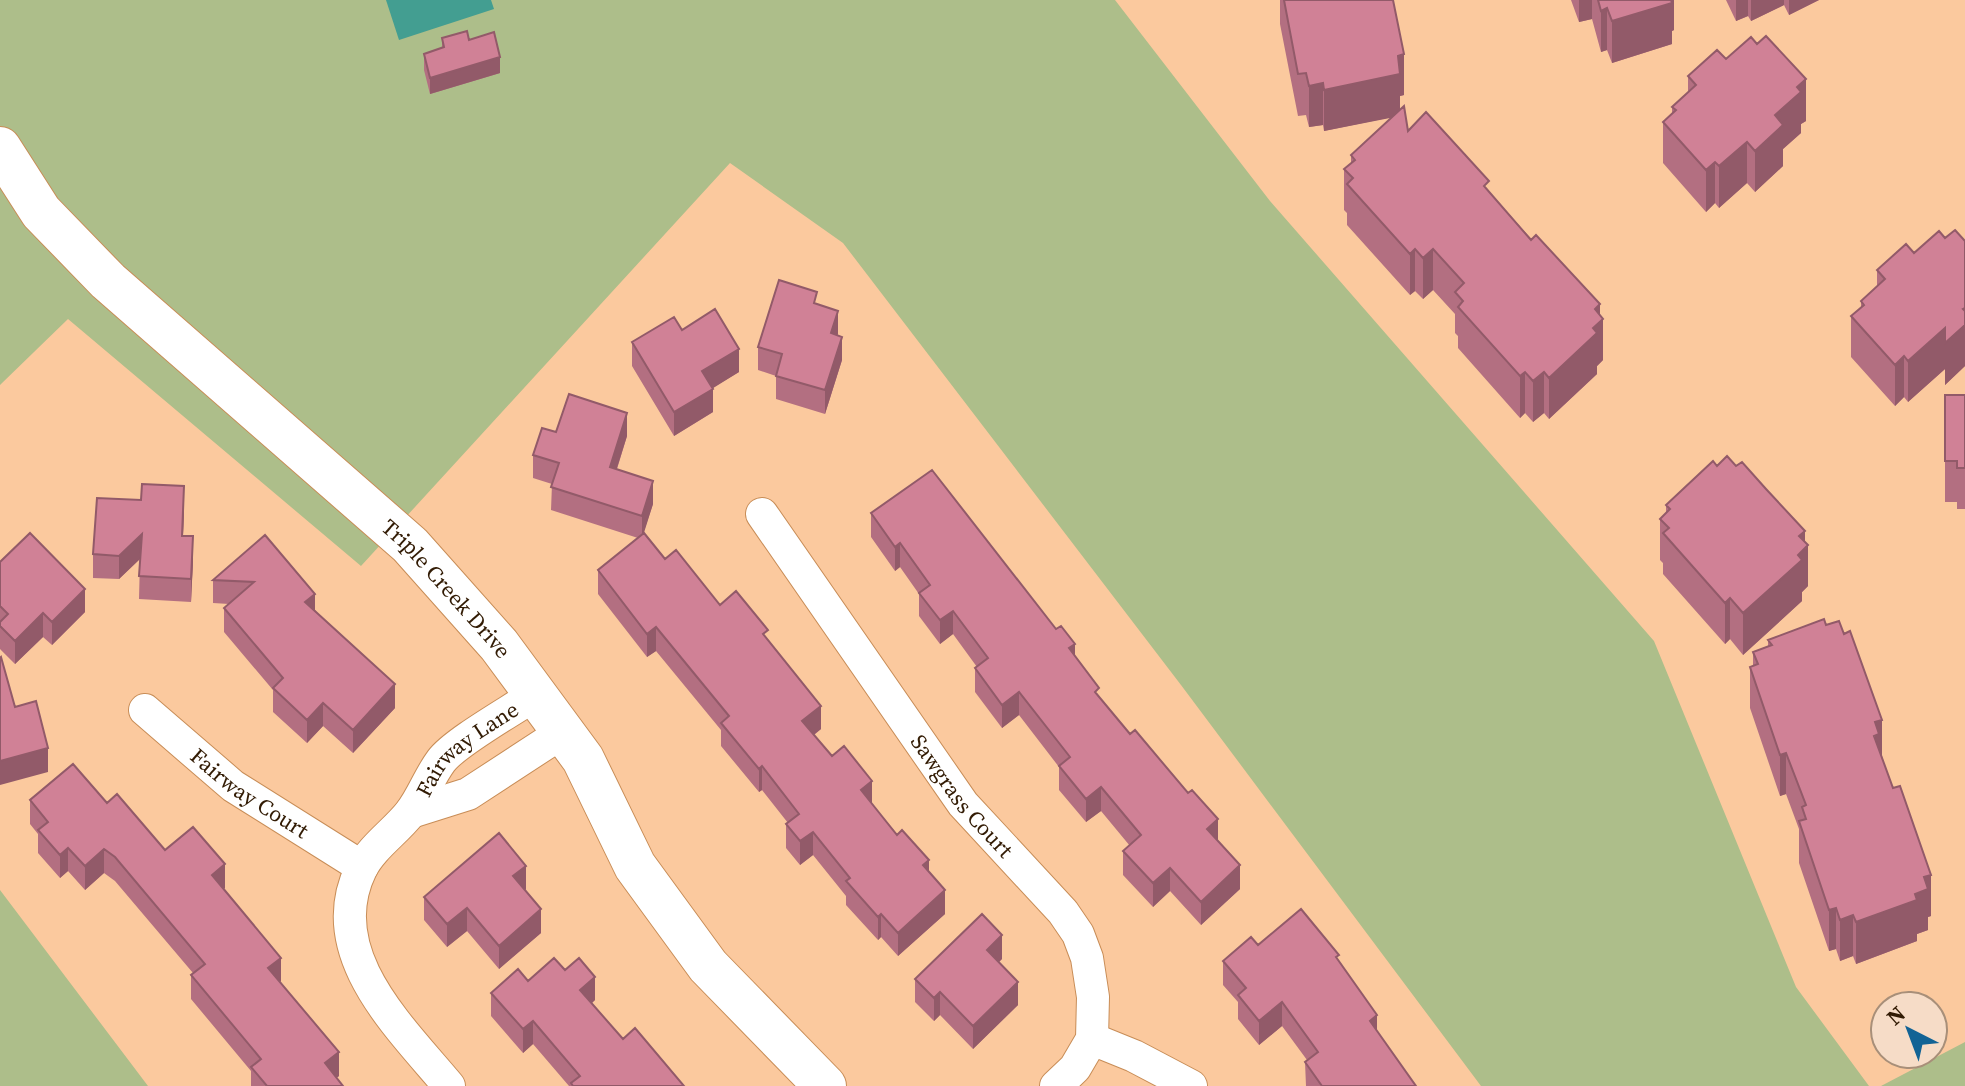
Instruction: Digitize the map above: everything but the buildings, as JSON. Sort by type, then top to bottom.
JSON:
[{"type":"street","name":"Triple Creek Drive","points":[[0,148],[41,212],[108,281],[410,545],[499,645],[583,759],[635,866],[708,966],[825,1086]]},
{"type":"street","name":"Sawgrass Court","points":[[762,514],[963,804],[1063,912],[1078,934],[1087,958],[1093,997],[1092,1039]]},
{"type":"street","name":"Fairway Lane","points":[[449,1086],[380,1002],[364,977],[352,942],[349,918],[353,892],[362,867],[411,812],[443,758],[536,694]]},
{"type":"street","name":"Fairway Court","points":[[145,710],[233,786],[362,867]]},
{"type":"street","name":"Fairway Lane","points":[[411,812],[468,794],[563,732]]},
{"type":"street","points":[[1056,1086],[1075,1068],[1092,1039],[1191,1086]]},
{"type":"green space","points":[[0,0],[1115,0],[1270,201],[1654,641],[1796,987],[1869,1086],[1481,1086],[1181,685],[843,243],[730,163],[361,566],[68,319],[0,385]]},
{"type":"green space","points":[[0,890],[148,1086],[0,1086]]},
{"type":"green space","points":[[1965,1042],[1965,1086],[1881,1086],[1912,1070],[1949,1070],[1949,1050]]},
{"type":"water","points":[[386,0],[491,0],[494,9],[399,40]]}]
